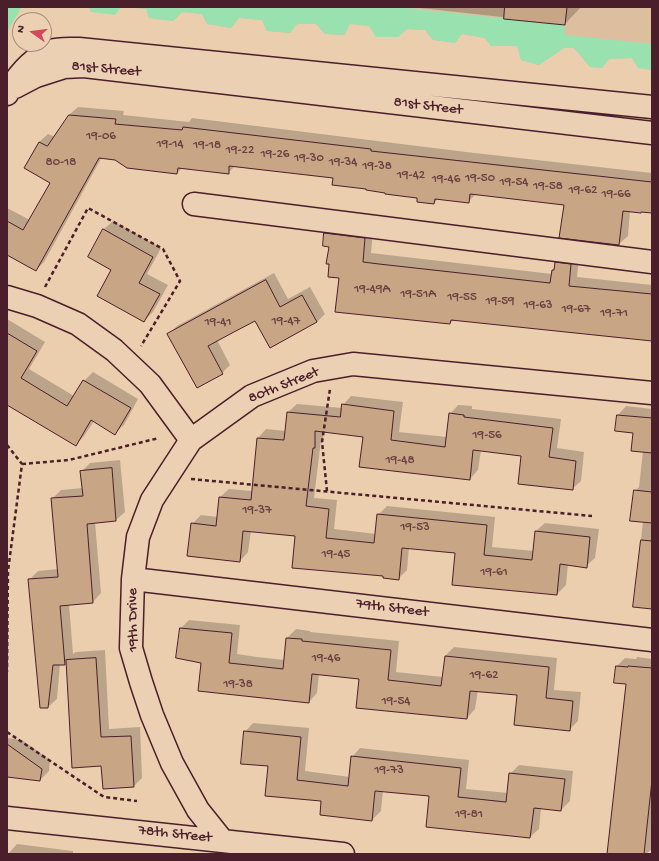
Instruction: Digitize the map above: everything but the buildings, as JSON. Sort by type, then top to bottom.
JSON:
[{"type":"street","name":"81st Street","points":[[8,91],[24,70],[37,58],[52,51],[79,49],[652,107]]},
{"type":"street","name":"81st Street","points":[[8,91],[36,76],[53,70],[64,67],[84,66],[652,134]]},
{"type":"street","points":[[194,204],[652,262]]},
{"type":"street","points":[[7,297],[37,306],[78,324],[114,350],[150,384],[191,440]]},
{"type":"street","name":"80th Street","points":[[191,440],[252,396],[313,372],[353,364],[652,393]]},
{"type":"street","name":"19th Drive","points":[[191,440],[152,500],[138,537],[133,579],[131,648],[152,715],[172,763],[198,810],[222,840]]},
{"type":"street","name":"79th Street","points":[[133,579],[652,640]]},
{"type":"street","name":"78th Street","points":[[7,818],[343,854]]},
{"type":"path","points":[[44,287],[88,208],[163,250],[180,281],[138,351]]},
{"type":"path","points":[[327,492],[322,442],[330,386]]},
{"type":"path","points":[[22,464],[69,460],[159,438]]},
{"type":"path","points":[[7,445],[22,464],[8,571],[7,672]]},
{"type":"path","points":[[189,479],[592,516]]},
{"type":"path","points":[[7,732],[104,797],[137,801]]},
{"type":"shaded area","points":[[126,7],[652,7],[652,70],[638,68],[632,58],[609,59],[602,68],[590,67],[574,48],[564,48],[539,65],[521,60],[517,46],[491,46],[485,38],[462,34],[455,43],[433,40],[425,30],[407,29],[398,37],[376,37],[369,26],[350,24],[344,35],[325,34],[316,24],[297,24],[290,33],[267,31],[262,20],[239,18],[231,28],[207,24],[202,14],[182,12],[173,21],[149,18],[146,9]]},
{"type":"green space","points":[[7,7],[22,7],[19,12],[12,12],[12,24],[7,32]]},
{"type":"green space","points":[[89,7],[121,7],[115,15],[91,12]]},
{"type":"green space","points":[[126,7],[398,7],[565,25],[565,35],[652,44],[652,70],[638,68],[632,58],[609,59],[602,68],[590,67],[574,48],[564,48],[539,65],[521,60],[517,46],[491,46],[485,38],[462,34],[455,43],[433,40],[425,30],[407,29],[398,37],[376,37],[369,26],[350,24],[344,35],[325,34],[316,24],[297,24],[290,33],[267,31],[262,20],[239,18],[231,28],[207,24],[202,14],[182,12],[173,21],[149,18],[146,9]]}]
